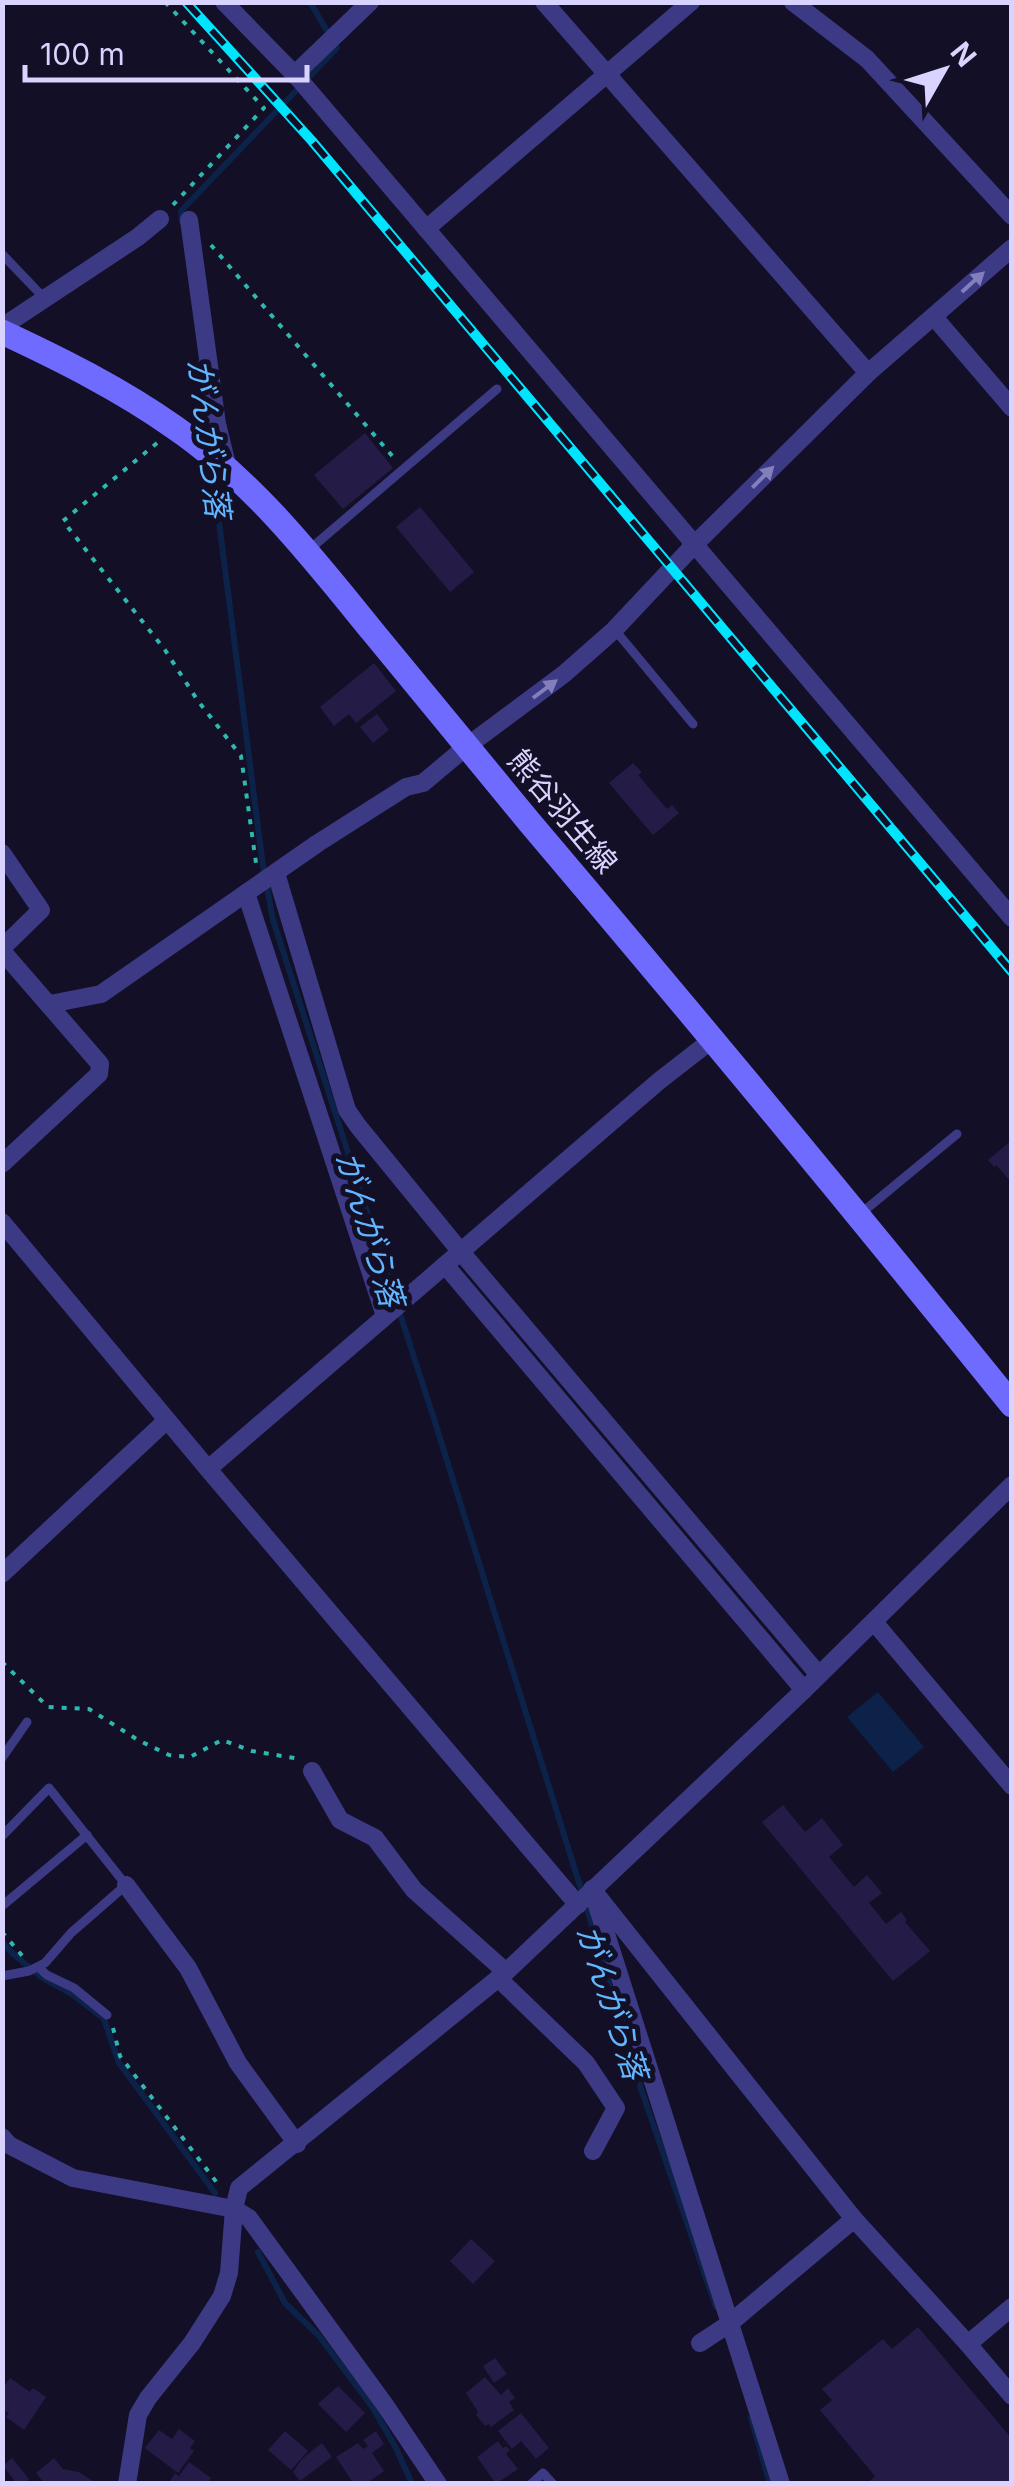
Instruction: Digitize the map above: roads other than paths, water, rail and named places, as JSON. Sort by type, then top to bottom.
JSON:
[{"type":"main road","name":"熊谷羽生線","points":[[2,330],[113,388],[176,428],[266,505],[713,1039],[1012,1405]]},
{"type":"street","points":[[224,2],[300,81],[1012,918]]},
{"type":"street","points":[[300,81],[322,48],[370,2]]},
{"type":"street","points":[[544,2],[868,374]]},
{"type":"street","points":[[426,229],[690,2]]},
{"type":"street","points":[[793,2],[867,59],[1012,216]]},
{"type":"street","points":[[2,330],[160,219]]},
{"type":"street","points":[[189,220],[225,468]]},
{"type":"street","points":[[50,1004],[101,994],[318,842],[406,787],[423,783],[564,674],[614,630],[693,546],[868,374],[1012,248]]},
{"type":"street","points":[[934,317],[1012,408]]},
{"type":"street","points":[[2,852],[40,910],[2,949],[100,1064],[98,1074],[2,1164]]},
{"type":"street","points":[[276,873],[347,1110],[461,1252],[819,1675]]},
{"type":"street","points":[[252,888],[386,1315]]},
{"type":"street","points":[[208,1469],[659,1081],[713,1039]]},
{"type":"street","points":[[323,1119],[347,1110]]},
{"type":"street","points":[[2,1222],[208,1469],[585,1897],[854,2219],[1012,2396]]},
{"type":"street","points":[[445,1265],[804,1690]]},
{"type":"street","points":[[2,1574],[167,1420]]},
{"type":"street","points":[[127,2484],[138,2415],[222,2296],[230,2274],[235,2203],[240,2188],[502,1975],[804,1690],[1012,1485]]},
{"type":"street","points":[[874,1622],[1012,1786]]},
{"type":"street","points":[[312,1771],[340,1820],[376,1838],[414,1890],[586,2063],[616,2108],[592,2151]]},
{"type":"street","points":[[126,1885],[188,1968],[238,2063],[297,2144]]},
{"type":"street","points":[[585,1897],[780,2484]]},
{"type":"street","points":[[5,2144],[73,2178],[235,2203],[385,2404],[438,2484]]},
{"type":"street","points":[[706,2339],[854,2219]]},
{"type":"street","points":[[968,2344],[1012,2308]]},
{"type":"lane","points":[[2,254],[46,300]]},
{"type":"lane","points":[[308,551],[497,389]]},
{"type":"lane","points":[[614,630],[693,724]]},
{"type":"lane","points":[[859,1216],[956,1134]]},
{"type":"lane","points":[[2,1758],[27,1722]]},
{"type":"lane","points":[[2,1836],[49,1788],[126,1885],[45,1963],[2,1976]]},
{"type":"lane","points":[[2,1906],[86,1835]]},
{"type":"lane","points":[[33,1969],[74,1988],[107,2015]]},
{"type":"lane","points":[[531,2484],[543,2473],[553,2484]]},
{"type":"water","points":[[878,1692],[924,1747],[893,1772],[847,1717]]},
{"type":"waterway","name":"がんがら落","points":[[182,222],[181,211],[337,48],[310,2]]},
{"type":"waterway","name":"がんがら落","points":[[200,363],[209,445]]},
{"type":"waterway","name":"がんがら落","points":[[212,467],[273,920],[434,1419],[628,2051],[716,2307]]},
{"type":"waterway","points":[[2,1942],[41,1977],[104,2019],[119,2063],[215,2193]]},
{"type":"waterway","points":[[258,2252],[285,2303],[319,2336],[373,2408],[412,2484]]},
{"type":"waterway","name":"がんがら落","points":[[751,2418],[770,2484]]},
{"type":"railway","points":[[186,2],[312,141],[1012,972]]}]
